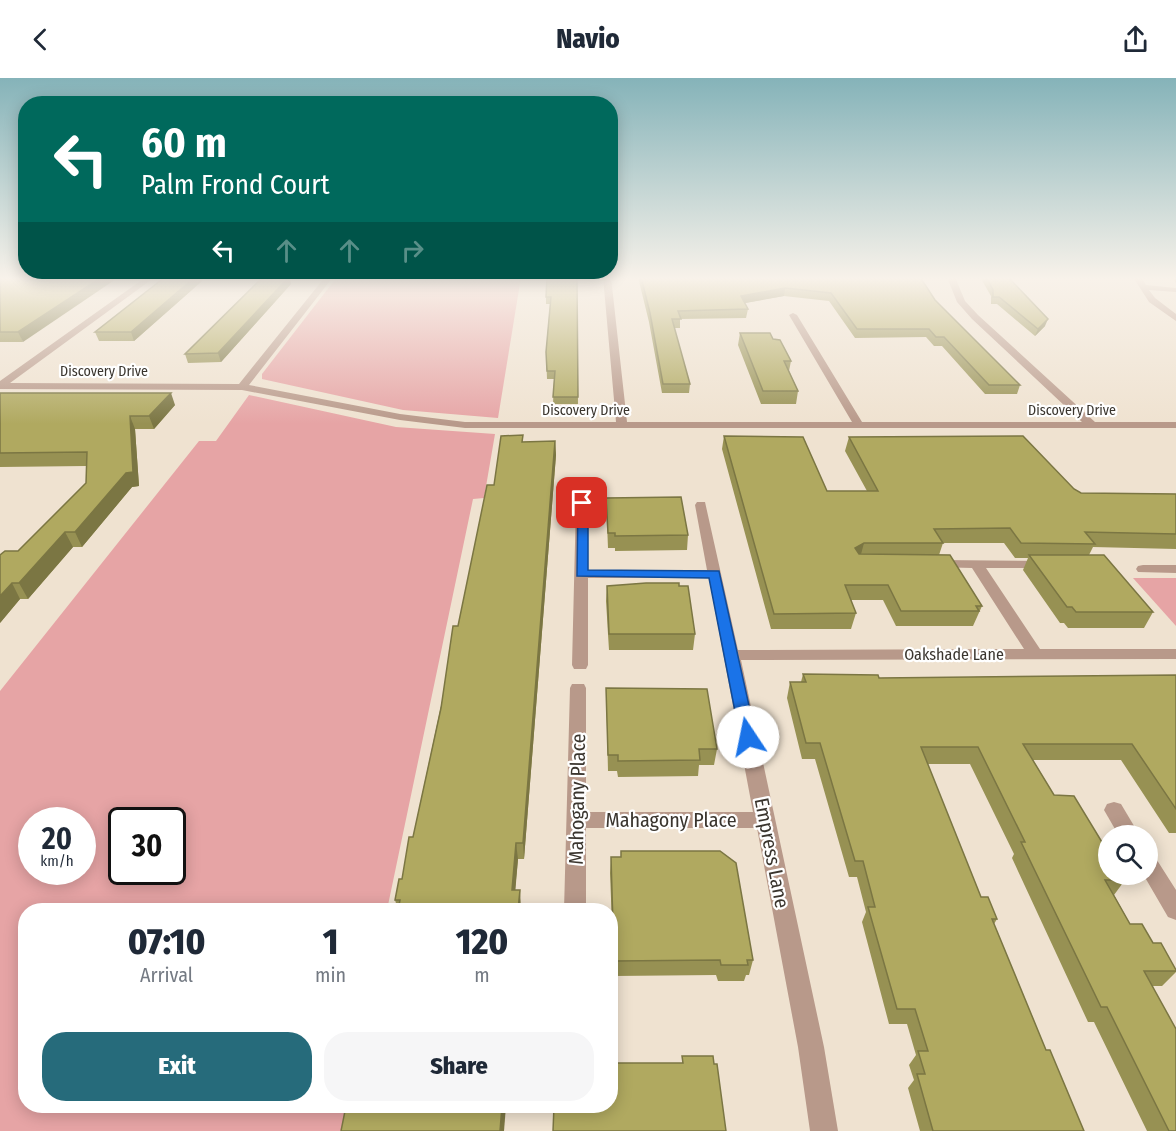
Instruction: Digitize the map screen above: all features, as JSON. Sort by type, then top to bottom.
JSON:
[{"type":"street","points":[[0,386],[83,326]]},
{"type":"street","points":[[242,387],[290,326]]},
{"type":"street","points":[[613,326],[622,426]]},
{"type":"street","points":[[800,326],[859,425]]},
{"type":"street","points":[[985,326],[1092,425]]},
{"type":"street","name":"Discovery Drive","points":[[0,386],[242,387],[430,422],[622,426],[1176,425]]},
{"type":"street","points":[[580,665],[582,503]]},
{"type":"street","name":"Empress Lane","points":[[701,505],[815,1066],[824,1131]]},
{"type":"street","points":[[918,564],[1056,564]]},
{"type":"street","points":[[976,564],[1035,654]]},
{"type":"street","points":[[1143,569],[1176,569]]},
{"type":"street","points":[[581,574],[715,574]]},
{"type":"street","name":"Oakshade Lane","points":[[731,655],[1176,654]]},
{"type":"street","name":"Mahogany Place","points":[[575,903],[578,688]]},
{"type":"street","points":[[1114,810],[1123,825]]},
{"type":"street","name":"Mahagony Place","points":[[576,820],[765,820]]},
{"type":"street","points":[[1158,880],[1176,910]]},
{"type":"shaded area","points":[[299,326],[513,326],[498,418],[403,410],[262,379],[262,374]]},
{"type":"shaded area","points":[[249,395],[396,427],[495,434],[484,498],[473,499],[388,903],[18,903],[18,1113],[345,1113],[341,1131],[0,1131],[0,691],[199,441],[216,441]]},
{"type":"shaded area","points":[[1133,578],[1176,578],[1176,626]]},
{"type":"building","points":[[0,326],[27,326],[18,332],[0,332]]},
{"type":"building","points":[[102,326],[138,326],[131,332],[95,332]]},
{"type":"building","points":[[213,326],[243,326],[218,353],[185,354]]},
{"type":"building","points":[[548,326],[577,326],[578,397],[553,397],[555,371],[547,371]]},
{"type":"building","points":[[652,326],[674,326],[690,384],[663,384]]},
{"type":"building","points":[[855,326],[961,326],[1020,385],[989,385],[944,337],[936,337],[929,329],[857,329]]},
{"type":"building","points":[[740,333],[770,333],[773,339],[780,340],[791,361],[784,361],[798,391],[763,391]]},
{"type":"building","points":[[0,393],[171,393],[149,416],[130,416],[133,472],[126,473],[75,532],[65,532],[19,583],[12,583],[0,596],[0,555],[5,551],[18,551],[86,483],[87,452],[0,453]]},
{"type":"building","points":[[523,435],[522,442],[555,441],[523,843],[516,843],[512,890],[520,890],[519,903],[399,903],[400,900],[395,900],[399,879],[402,879],[409,837],[413,837],[441,708],[453,626],[458,626],[487,485],[494,485],[501,436]]},
{"type":"building","points":[[724,436],[803,437],[827,491],[878,491],[849,437],[1023,436],[1074,489],[1081,493],[1176,494],[1176,534],[1085,532],[1095,544],[1021,543],[1010,528],[934,529],[943,543],[864,543],[855,548],[859,554],[950,555],[982,606],[976,606],[979,611],[901,611],[888,585],[845,585],[856,613],[774,614]]},
{"type":"building","points":[[681,497],[688,535],[615,536],[615,533],[608,533],[606,498]]},
{"type":"building","points":[[1029,555],[1104,555],[1153,612],[1076,612],[1072,607],[1067,607]]},
{"type":"building","points":[[679,583],[679,586],[688,586],[695,634],[609,634],[607,586]]},
{"type":"building","points":[[803,674],[878,675],[879,678],[1176,675],[1176,809],[1132,744],[1023,744],[1054,795],[1074,796],[1098,836],[1098,885],[1108,885],[1130,924],[1142,924],[1153,943],[1161,943],[1176,970],[1144,971],[1176,1029],[1176,1131],[1169,1131],[1107,1007],[1101,1007],[1021,842],[1025,842],[978,747],[921,747],[981,897],[988,897],[997,919],[992,919],[1046,1050],[1050,1050],[1084,1131],[933,1131],[917,1074],[925,1074],[918,1051],[928,1051],[915,1009],[897,1009],[868,907],[875,907],[863,861],[855,861],[820,743],[806,743],[790,682],[806,682]]},
{"type":"building","points":[[606,688],[707,689],[717,749],[699,749],[700,760],[618,761],[618,755],[608,755]]},
{"type":"building","points":[[621,851],[720,851],[736,863],[753,960],[747,960],[748,965],[721,965],[720,960],[618,961],[618,903],[612,903],[611,857],[621,857]]},
{"type":"building","points":[[682,1056],[713,1056],[714,1064],[717,1064],[726,1131],[553,1131],[554,1113],[618,1113],[618,1063],[683,1063]]},
{"type":"building","points":[[345,1113],[501,1113],[500,1131],[341,1131]]},
{"type":"route","points":[[582,503],[581,574],[715,574],[748,737]]}]
